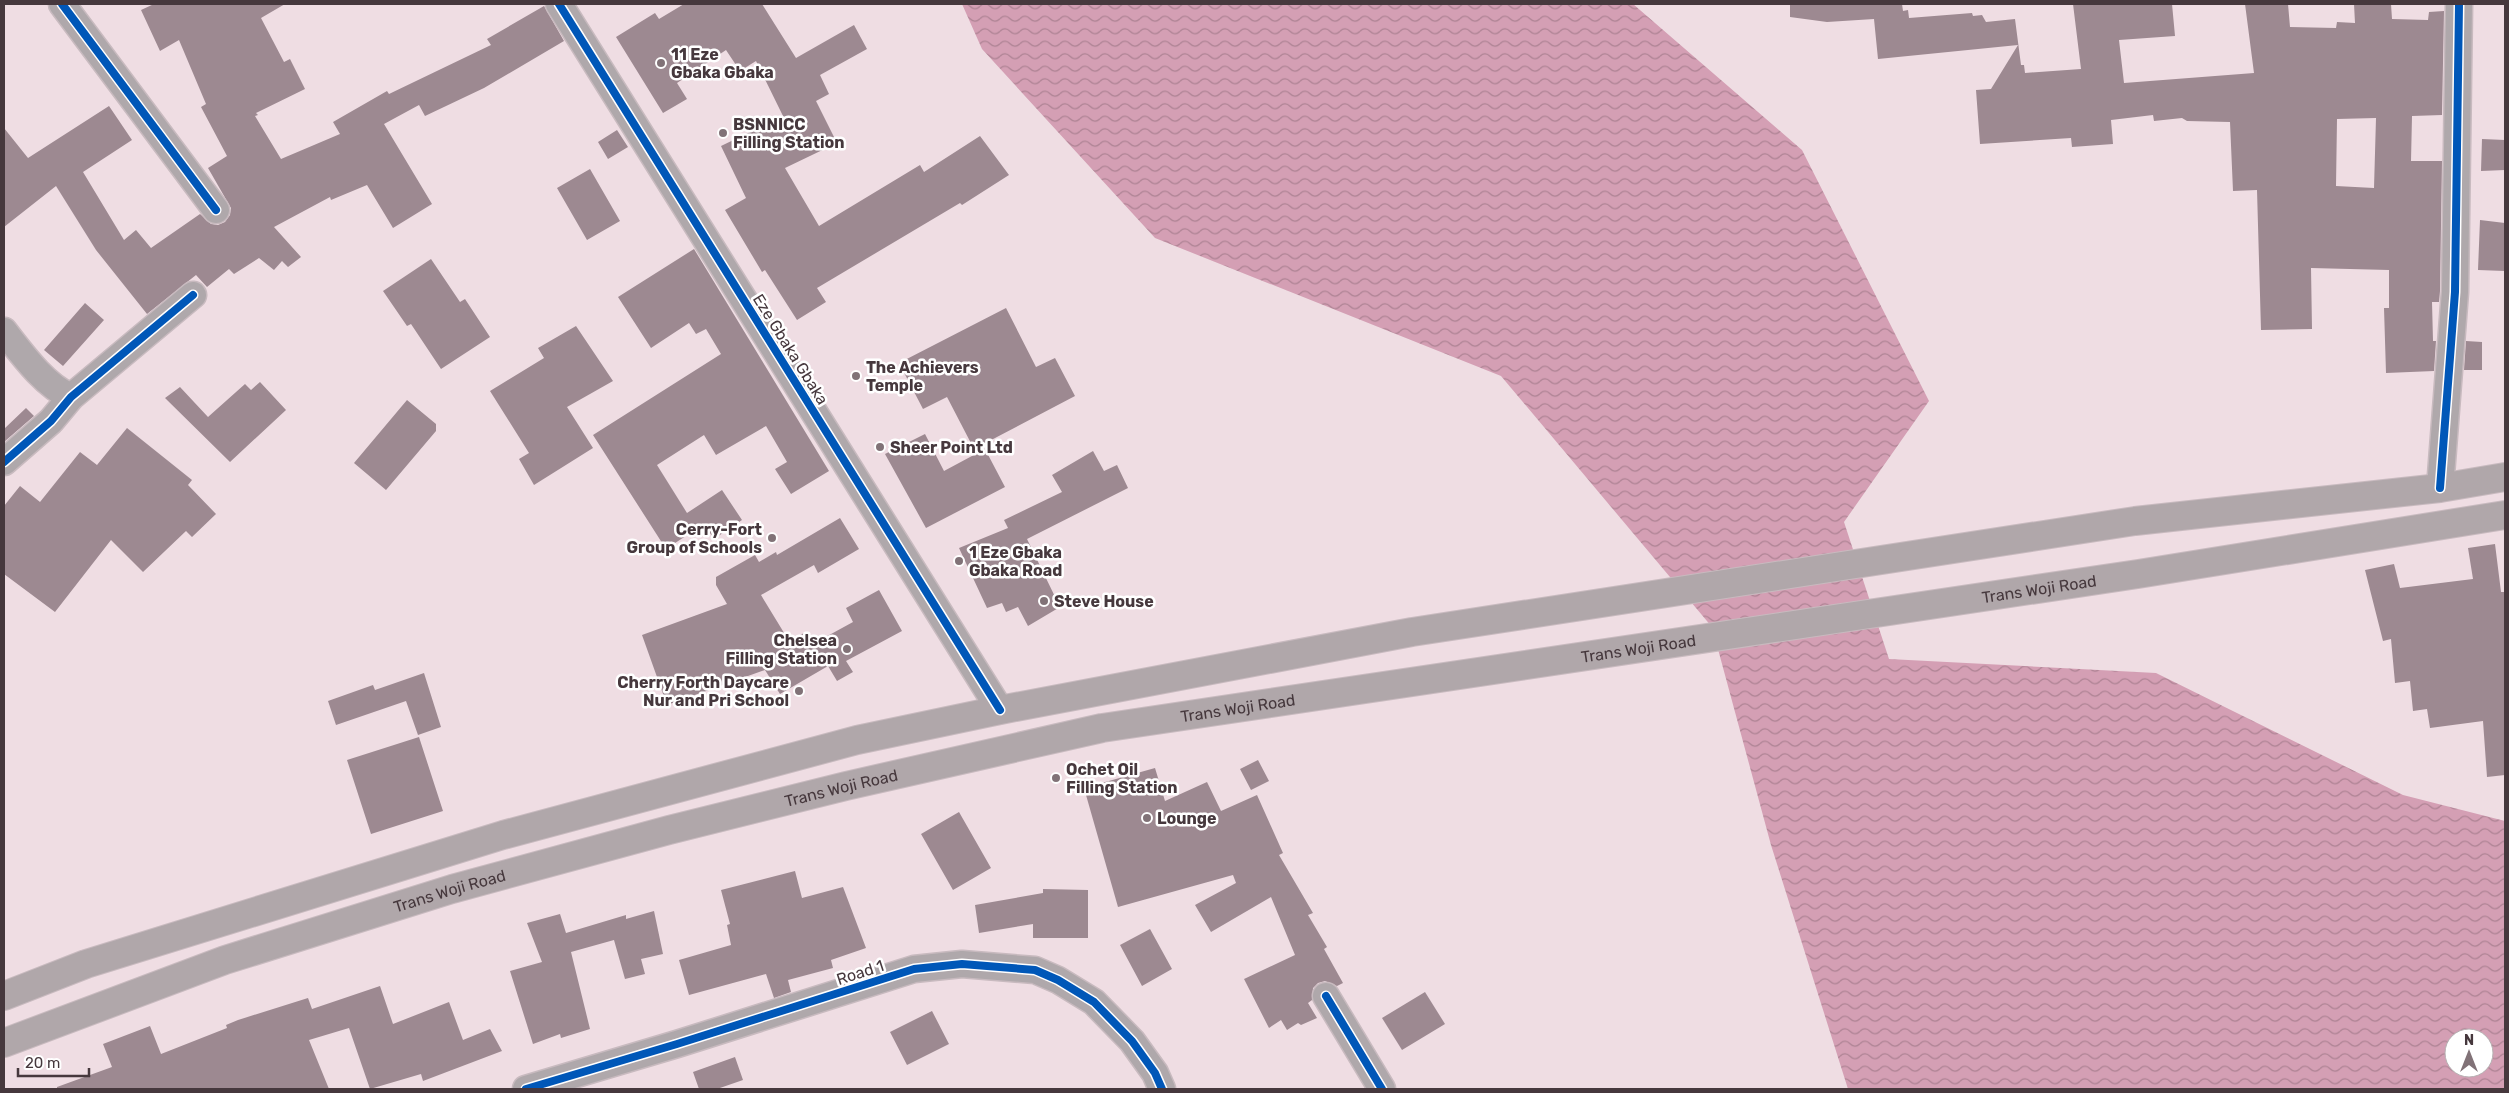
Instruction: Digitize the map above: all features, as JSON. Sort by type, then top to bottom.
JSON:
[{"type":"main road","points":[[4,996],[86,964],[519,831],[857,740],[1000,710],[1412,632],[2135,521],[2440,488],[2505,477]]},
{"type":"main road","name":"Trans Woji Road","points":[[4,1043],[225,960],[452,889],[669,830],[846,786],[1102,728],[1424,682],[2138,574],[2505,515]]},
{"type":"main road","points":[[519,831],[531,868]]},
{"type":"main road","points":[[296,898],[304,935]]},
{"type":"street","points":[[62,4],[216,210]]},
{"type":"street","name":"Eze Gbaka Gbaka","points":[[559,4],[1000,710]]},
{"type":"street","points":[[2440,488],[2456,292],[2459,4]]},
{"type":"street","points":[[4,462],[51,421],[72,397],[193,295]]},
{"type":"street","points":[[4,331],[39,372],[64,394],[72,397]]},
{"type":"street","name":"Road 1","points":[[526,1089],[677,1044],[914,969],[962,964],[1035,970],[1058,980],[1094,1002],[1132,1040],[1155,1073],[1162,1089]]},
{"type":"street","points":[[1326,996],[1382,1089]]},
{"type":"water","points":[[962,4],[1633,4],[1802,150],[1929,401],[1844,522],[1889,659],[2156,673],[2403,795],[2505,821],[2505,1089],[1848,1089],[1771,845],[1712,627],[1501,376],[1155,238],[982,49]]},
{"type":"building","points":[[154,4],[285,4],[261,18],[284,62],[290,59],[305,89],[256,113],[258,115],[255,116],[281,159],[340,134],[333,122],[387,91],[389,94],[491,45],[487,39],[544,6],[564,41],[484,88],[425,116],[419,105],[384,124],[432,204],[393,228],[367,185],[331,200],[330,197],[274,227],[301,257],[288,267],[282,261],[274,270],[259,258],[234,274],[229,269],[207,287],[196,275],[147,314],[96,250],[56,186],[4,227],[4,128],[28,158],[109,106],[132,140],[83,172],[124,240],[136,230],[151,248],[200,214],[211,224],[218,225],[225,222],[230,215],[231,208],[208,168],[227,156],[201,107],[206,104],[179,40],[160,51],[141,10]]},
{"type":"building","points":[[684,4],[762,4],[796,58],[854,25],[867,49],[820,75],[829,94],[816,101],[837,143],[785,168],[819,226],[920,165],[924,172],[980,136],[1009,175],[962,205],[960,203],[817,288],[826,302],[797,320],[765,270],[762,272],[725,210],[746,198],[721,146],[783,116],[756,61],[740,71],[726,50],[677,83],[687,99],[663,113],[616,37],[655,13],[659,19]]},
{"type":"building","points":[[1790,4],[1902,4],[1903,11],[1908,10],[1909,18],[1972,13],[1973,16],[1982,15],[1986,22],[2015,19],[2021,65],[2024,65],[2025,73],[2081,69],[2073,4],[2172,4],[2175,36],[2119,40],[2124,83],[2254,73],[2245,4],[2288,4],[2290,27],[2336,28],[2337,22],[2355,23],[2354,4],[2391,4],[2392,19],[2428,20],[2429,12],[2444,11],[2442,115],[2412,116],[2411,161],[2442,161],[2440,291],[2439,302],[2432,302],[2433,341],[2436,341],[2434,371],[2386,373],[2384,308],[2389,308],[2389,270],[2311,268],[2312,329],[2261,330],[2257,190],[2233,191],[2230,122],[2187,121],[2182,118],[2154,121],[2153,115],[2111,120],[2113,144],[2072,147],[2071,138],[1980,144],[1976,90],[1991,89],[2018,45],[1878,59],[1874,19],[1827,22],[1790,17]],"holes":[[[2376,118],[2374,188],[2336,186],[2337,119]]]},
{"type":"building","points":[[617,130],[628,147],[608,159],[598,142]]},
{"type":"building","points":[[2482,139],[2505,140],[2505,170],[2481,171]]},
{"type":"building","points":[[590,169],[620,221],[587,240],[557,188]]},
{"type":"building","points":[[2480,220],[2505,223],[2505,271],[2478,270]]},
{"type":"building","points":[[694,249],[829,471],[791,494],[775,469],[787,462],[766,426],[716,455],[704,435],[657,465],[687,513],[722,490],[742,520],[714,539],[704,524],[666,549],[593,435],[721,354],[706,329],[696,334],[689,323],[651,348],[618,297]]},
{"type":"building","points":[[431,259],[460,302],[465,299],[490,337],[441,369],[411,324],[407,326],[383,291]]},
{"type":"building","points":[[85,303],[104,320],[63,366],[44,350]]},
{"type":"building","points":[[1006,308],[1036,367],[1055,358],[1075,396],[974,449],[947,397],[923,409],[899,363]]},
{"type":"building","points":[[576,326],[613,381],[567,407],[593,448],[534,485],[519,459],[529,453],[490,391],[544,358],[538,348]]},
{"type":"building","points":[[2466,341],[2482,342],[2482,370],[2464,370]]},
{"type":"building","points":[[260,382],[286,410],[230,462],[165,398],[180,387],[208,417],[245,384],[251,390]]},
{"type":"building","points":[[407,400],[436,424],[436,431],[386,490],[354,463]]},
{"type":"building","points":[[26,408],[34,416],[4,442],[4,429]]},
{"type":"building","points":[[127,428],[192,480],[188,485],[216,514],[192,537],[186,531],[143,572],[111,540],[55,612],[4,574],[4,506],[20,486],[40,502],[80,452],[97,465]]},
{"type":"building","points":[[925,434],[944,471],[985,449],[1005,487],[926,528],[885,454]]},
{"type":"building","points":[[1093,451],[1104,471],[1117,465],[1128,488],[1027,539],[1060,607],[1028,626],[1018,607],[1006,612],[1002,603],[987,608],[959,548],[1008,528],[1004,520],[1062,492],[1052,475]]},
{"type":"building","points":[[840,518],[859,549],[818,573],[814,565],[761,595],[789,641],[804,633],[811,645],[853,622],[846,608],[879,590],[902,631],[846,661],[853,672],[837,681],[828,666],[780,694],[765,670],[667,705],[642,635],[727,604],[716,585],[716,577],[755,555],[759,562],[776,552],[777,555]]},
{"type":"building","points":[[2495,544],[2501,592],[2505,592],[2505,775],[2487,777],[2483,721],[2430,728],[2427,709],[2413,711],[2410,681],[2395,683],[2391,639],[2383,641],[2365,570],[2394,564],[2400,588],[2473,579],[2468,548]]},
{"type":"building","points":[[424,673],[441,727],[418,735],[406,701],[336,725],[328,701],[373,685],[375,690]]},
{"type":"building","points":[[419,737],[443,811],[371,834],[347,760]]},
{"type":"building","points":[[1258,760],[1269,781],[1251,790],[1240,769]]},
{"type":"building","points":[[1155,768],[1165,801],[1207,782],[1221,811],[1257,795],[1283,853],[1279,855],[1313,913],[1308,915],[1327,947],[1324,949],[1343,983],[1337,986],[1325,981],[1318,983],[1313,988],[1312,1000],[1308,1003],[1317,1018],[1301,1025],[1298,1023],[1287,1030],[1281,1020],[1269,1028],[1244,979],[1295,955],[1271,897],[1211,932],[1195,905],[1236,883],[1233,875],[1118,907],[1084,788]]},
{"type":"building","points":[[959,812],[991,868],[953,890],[921,834]]},
{"type":"building","points":[[795,871],[802,898],[843,887],[866,948],[831,960],[833,968],[788,980],[791,992],[774,998],[766,974],[689,995],[679,960],[731,945],[727,925],[730,924],[721,890]]},
{"type":"building","points":[[1043,889],[1088,890],[1088,938],[1033,938],[1033,924],[979,933],[975,905],[1043,893]]},
{"type":"building","points":[[654,911],[663,954],[641,959],[645,974],[625,979],[614,940],[571,952],[590,1029],[561,1038],[560,1034],[533,1044],[510,971],[542,962],[527,923],[560,914],[566,933],[626,915],[626,919]]},
{"type":"building","points":[[1150,929],[1172,969],[1142,986],[1120,945]]},
{"type":"building","points":[[380,986],[393,1024],[449,1002],[463,1040],[490,1029],[502,1051],[423,1081],[421,1074],[370,1089],[349,1028],[309,1040],[329,1089],[57,1089],[57,1087],[112,1067],[103,1044],[150,1026],[161,1054],[227,1028],[226,1025],[238,1020],[308,998],[312,1009]]},
{"type":"building","points":[[1425,992],[1445,1024],[1402,1050],[1382,1018]]},
{"type":"building","points":[[932,1011],[949,1044],[907,1065],[890,1032]]},
{"type":"building","points":[[735,1057],[743,1080],[717,1089],[699,1089],[693,1072]]},
{"type":"cycle path","points":[[62,4],[216,210]]},
{"type":"cycle path","points":[[559,4],[1000,710]]},
{"type":"cycle path","points":[[2440,488],[2455,292],[2459,4]]},
{"type":"cycle path","points":[[4,462],[51,421],[71,397],[193,295]]},
{"type":"cycle path","points":[[526,1089],[677,1044],[914,969],[962,964],[1035,970],[1058,980],[1094,1002],[1132,1041],[1155,1073],[1162,1089]]},
{"type":"cycle path","points":[[1326,996],[1382,1089]]},
{"type":"place","name":"11 Eze Gbaka Gbaka","points":[[661,63]]},
{"type":"place","name":"BSNNICC Filling Station","points":[[723,133]]},
{"type":"place","name":"The Achievers Temple","points":[[856,376]]},
{"type":"place","name":"Sheer Point Ltd","points":[[880,447]]},
{"type":"place","name":"Cerry-Fort Group of Schools","points":[[772,538]]},
{"type":"place","name":"1 Eze Gbaka Gbaka Road","points":[[959,561]]},
{"type":"place","name":"Steve House","points":[[1044,601]]},
{"type":"place","name":"Chelsea Filling Station","points":[[847,649]]},
{"type":"place","name":"Cherry Forth Daycare Nur and Pri School","points":[[799,691]]},
{"type":"place","name":"Ochet Oil Filling Station","points":[[1056,778]]},
{"type":"place","name":"Lounge","points":[[1147,818]]}]
